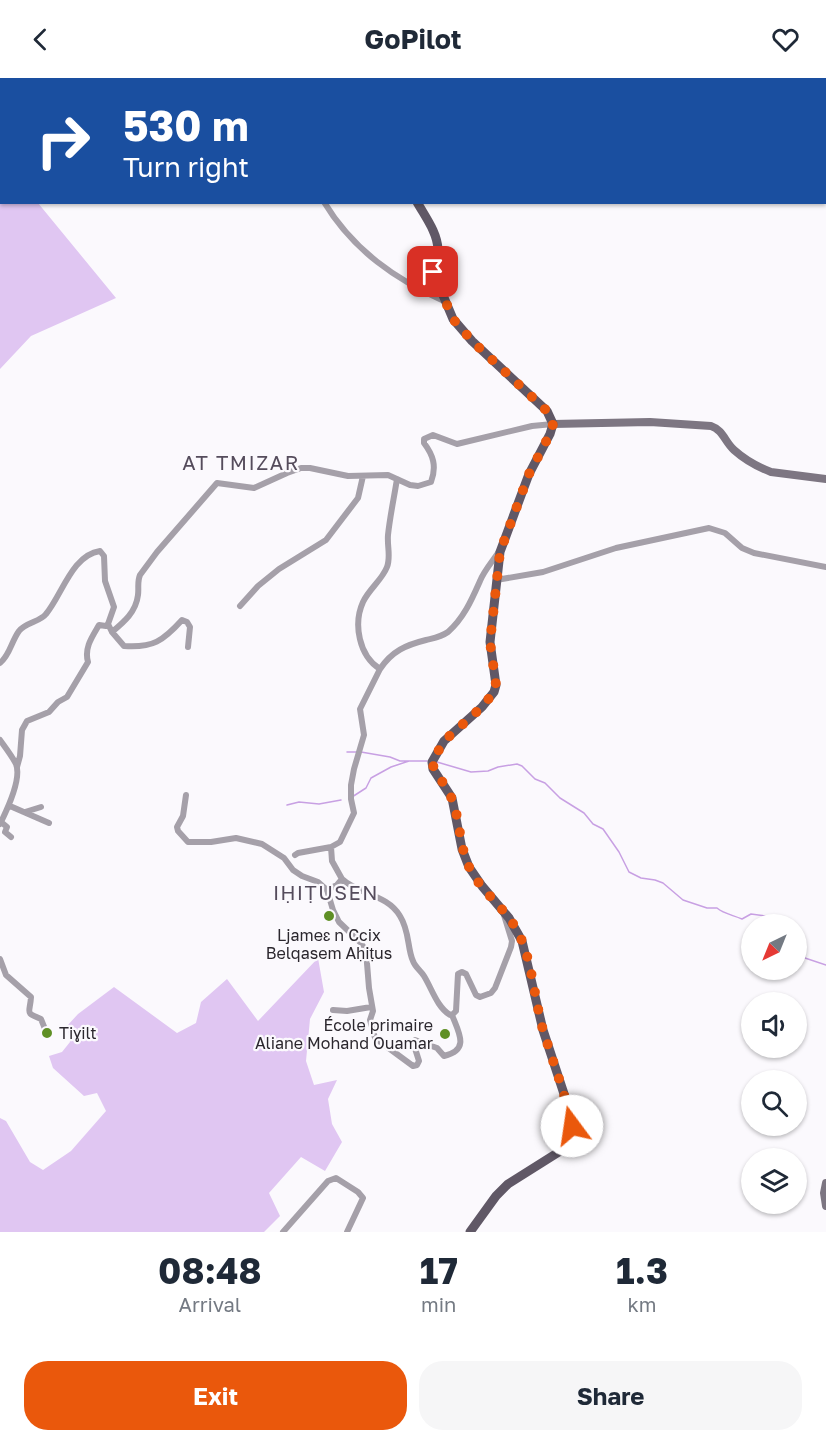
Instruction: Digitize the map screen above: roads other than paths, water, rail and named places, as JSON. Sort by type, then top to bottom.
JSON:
[{"type":"main road","points":[[418,204],[437,236],[438,249],[434,255],[432,269],[453,319],[472,341],[547,411],[553,424],[529,474],[500,552],[490,642],[496,679],[494,692],[482,707],[444,741],[432,762],[433,769],[452,798],[462,849],[469,867],[510,918],[522,941],[543,1030],[568,1106],[573,1134],[570,1143],[562,1150],[508,1184],[496,1196],[470,1232]]},
{"type":"street","points":[[326,204],[350,236],[384,268],[416,289],[446,302]]},
{"type":"street","points":[[112,632],[131,614],[138,597],[140,575],[217,483],[254,488],[301,468],[348,476],[388,475],[410,485],[418,486],[431,482],[434,462],[432,454],[424,443],[424,439],[430,436],[440,437],[457,444],[532,426],[553,424],[650,423],[711,426],[720,430],[736,452],[765,470],[826,479]]},
{"type":"street","points":[[240,606],[258,586],[279,569],[326,540],[358,498],[363,476]]},
{"type":"street","points":[[380,669],[368,659],[358,627],[362,604],[387,569],[388,537],[397,479]]},
{"type":"street","points":[[496,580],[543,572],[616,548],[709,528],[725,533],[742,548],[754,553],[826,567]]},
{"type":"street","points":[[0,663],[8,656],[19,631],[29,623],[45,616],[81,562],[94,552],[100,551],[104,556],[105,581],[114,607],[108,624],[124,646],[142,647],[162,640],[182,620],[190,627],[188,647]]},
{"type":"street","points":[[295,855],[331,847],[340,842],[354,813],[351,785],[364,735],[360,709],[380,669],[391,654],[411,644],[442,636],[450,630],[476,595],[481,579],[500,552]]},
{"type":"street","points":[[11,837],[2,834],[7,827],[1,823],[10,806],[16,781],[22,730],[27,720],[49,711],[67,697],[88,662],[86,653],[91,639],[99,626],[108,624]]},
{"type":"street","points":[[0,740],[17,766]]},
{"type":"street","points":[[0,751],[8,751]]},
{"type":"street","points":[[186,795],[183,816],[177,827],[188,842],[211,842],[236,838],[262,844],[276,851],[302,876],[318,882],[327,890],[339,922],[366,951],[373,1011],[369,1020],[375,1038],[413,1066],[419,1061],[413,1042],[415,1040],[437,1048],[444,1056],[459,1050],[460,1035],[452,1015],[441,1007],[423,974],[412,961],[407,932],[400,915],[392,905],[350,886],[342,879],[332,861],[331,847]]},
{"type":"street","points":[[10,806],[49,823]]},
{"type":"street","points":[[24,813],[41,807]]},
{"type":"street","points":[[327,890],[337,885],[342,879]]},
{"type":"street","points":[[452,1015],[456,1011],[458,974],[462,972],[466,974],[476,995],[480,997],[490,993],[500,979],[512,941],[500,906]]},
{"type":"street","points":[[0,959],[6,975],[31,997],[28,1010],[33,1017],[41,1019],[45,1029]]},
{"type":"street","points":[[333,1010],[371,1008]]},
{"type":"street","points":[[283,1232],[328,1181],[336,1178],[358,1192],[363,1198],[347,1232]]},
{"type":"street","points":[[826,1183],[824,1193],[826,1206]]},
{"type":"waterway","points":[[347,752],[356,752]]},
{"type":"waterway","points":[[361,752],[400,761],[427,761]]},
{"type":"waterway","points":[[352,797],[366,788],[371,778],[391,767],[409,761]]},
{"type":"waterway","points":[[437,762],[471,772],[488,771],[517,764],[522,766],[535,779],[545,783],[560,798],[584,813],[593,824],[603,829],[629,872],[641,878],[663,883],[683,900],[707,908],[717,908],[741,919]]},
{"type":"waterway","points":[[287,805],[299,802],[319,804],[341,800]]},
{"type":"waterway","points":[[807,959],[826,965]]},
{"type":"place","name":"Ljameɛ n Ccix Belqasem Aḥiṭus","points":[[329,916]]},
{"type":"place","name":"Tiɣilt","points":[[47,1033]]},
{"type":"place","name":"École primaire Aliane Mohand Ouamar","points":[[445,1034]]},
{"type":"district","name":"AT TMIZAR","points":[[241,462]]},
{"type":"district","name":"IḤIṬUSEN","points":[[326,892]]}]
